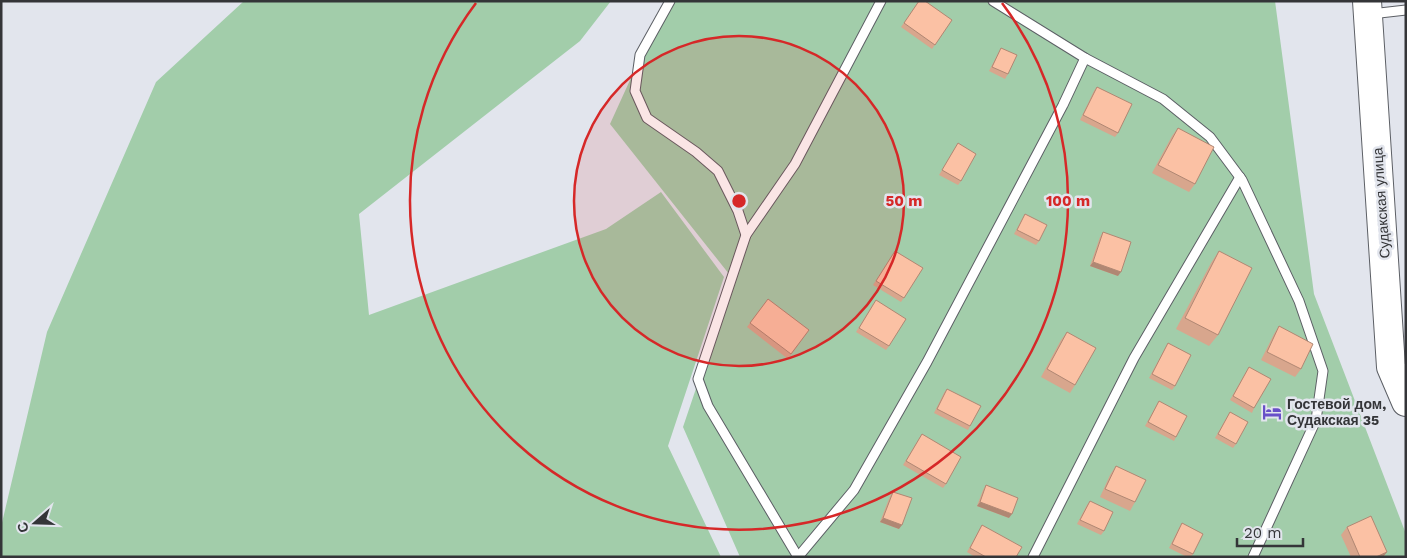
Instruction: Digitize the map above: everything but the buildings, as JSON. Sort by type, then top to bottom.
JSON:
[{"type":"main road","name":"Судакская улица","points":[[1368,8],[1391,367],[1406,402]]},
{"type":"lane","points":[[670,1],[640,55],[635,92],[647,118],[696,152],[718,171],[738,211],[746,235]]},
{"type":"lane","points":[[881,1],[796,164],[746,235],[698,379],[708,406],[798,557],[854,490],[926,362],[1063,105],[1085,58]]},
{"type":"lane","points":[[992,1],[1085,58],[1163,99],[1210,137],[1240,177],[1299,301],[1323,370],[1316,420],[1253,557]]},
{"type":"lane","points":[[1368,8],[1406,10]]},
{"type":"lane","points":[[1033,557],[1134,358],[1240,177]]},
{"type":"green space","points":[[244,1],[611,1],[580,41],[359,214],[369,315],[606,229],[661,192],[724,277],[668,446],[721,557],[1,557],[1,527],[47,332],[156,82]]},
{"type":"green space","points":[[666,1],[1275,1],[1314,294],[1406,534],[1406,557],[740,557],[683,427],[733,279],[610,124]]},
{"type":"place","name":"Гостевой дом, Судакская 35","points":[[1272,412]]}]
